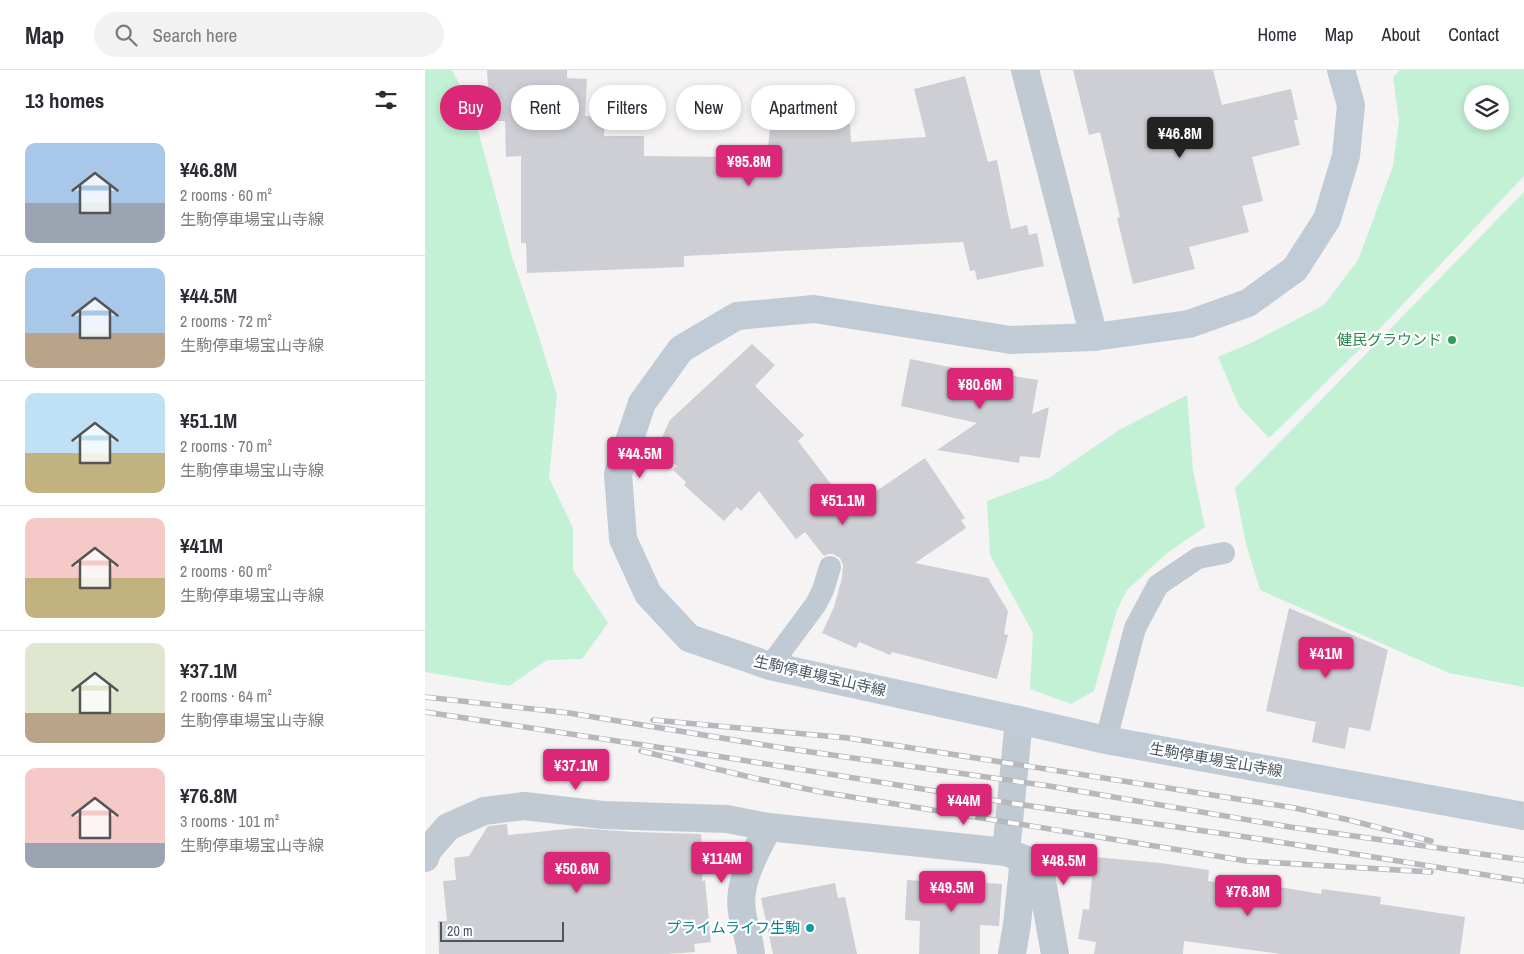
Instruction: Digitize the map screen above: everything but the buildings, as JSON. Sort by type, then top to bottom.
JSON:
[{"type":"main road","name":"生駒停車場宝山寺線","points":[[1341,70],[1351,105],[1346,156],[1327,219],[1295,269],[1248,303],[1189,324],[1094,338],[1011,340],[813,309],[737,316],[681,349],[642,403],[619,474],[623,539],[648,594],[689,638],[770,666],[1106,740],[1524,816]]},
{"type":"street","points":[[1025,70],[1094,338]]},
{"type":"street","points":[[1012,954],[1017,924],[1015,855],[1019,720]]},
{"type":"street","points":[[425,858],[428,850],[448,827],[484,811],[524,806],[603,815],[727,819],[768,827],[1015,855],[1039,864],[1055,954]]},
{"type":"street","points":[[751,954],[751,947],[741,910],[743,879],[768,827]]},
{"type":"lane","points":[[1106,740],[1135,628],[1157,585],[1198,558],[1224,553]]},
{"type":"lane","points":[[770,666],[816,604],[823,590],[830,567]]},
{"type":"green space","points":[[425,70],[452,70],[460,85],[440,85],[440,130],[478,130],[513,260],[557,395],[549,478],[573,528],[573,570],[608,623],[582,659],[547,660],[509,686],[425,672]]},
{"type":"green space","points":[[1400,70],[1524,70],[1524,176],[1369,340],[1269,438],[1239,406],[1218,357],[1253,342],[1324,305],[1358,260],[1393,166],[1399,121],[1393,77]]},
{"type":"green space","name":"健民グラウンド","points":[[1524,192],[1524,687],[1449,673],[1260,590],[1246,544],[1235,488]]},
{"type":"green space","points":[[1187,395],[1193,470],[1205,527],[1167,553],[1127,590],[1117,610],[1094,691],[1071,704],[1030,689],[1033,633],[990,555],[987,501],[1049,478],[1119,430]]},
{"type":"railway","points":[[425,697],[569,713],[783,748],[1049,786],[1290,827],[1524,860]]},
{"type":"railway","points":[[425,712],[1524,881]]},
{"type":"railway","points":[[653,720],[848,738],[1295,808],[1431,841]]},
{"type":"railway","points":[[641,751],[821,792],[1247,861],[1431,872]]},
{"type":"place","name":"健民グラウンド","points":[[1452,340]]},
{"type":"place","name":"プライムライフ生駒","points":[[810,928]]}]
